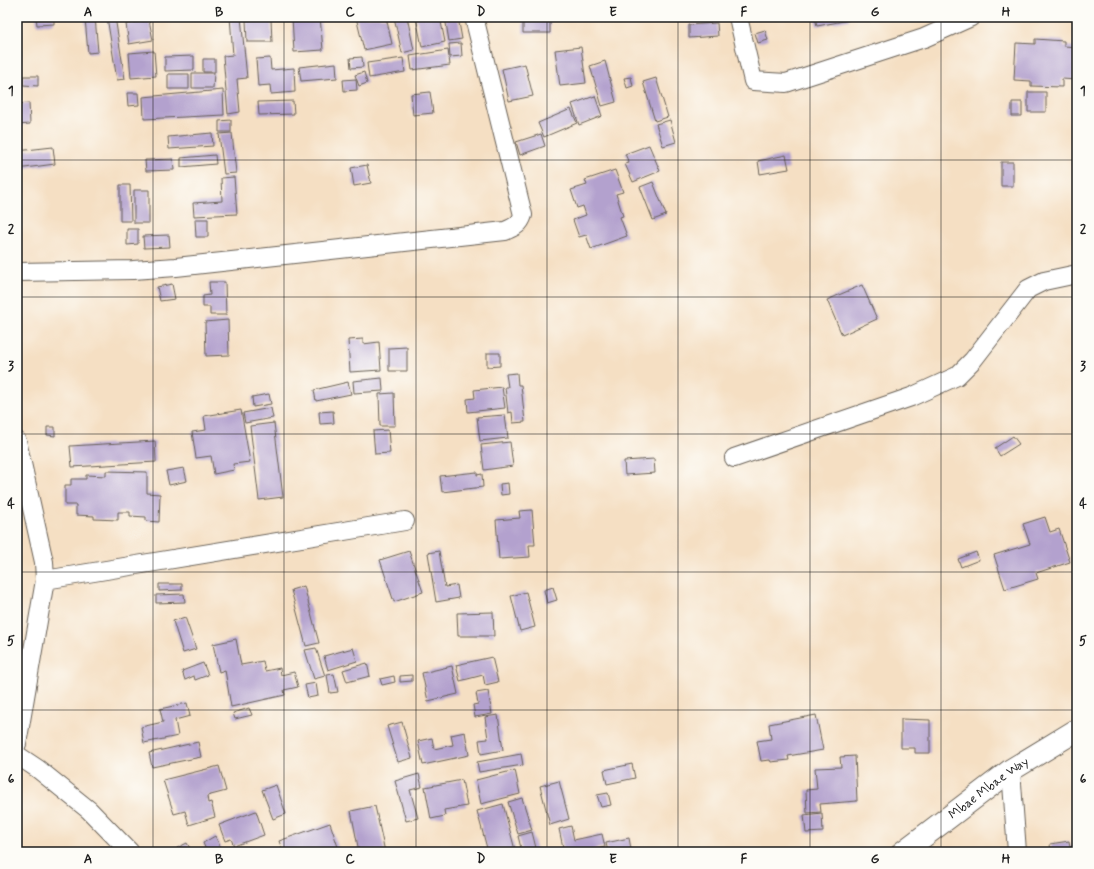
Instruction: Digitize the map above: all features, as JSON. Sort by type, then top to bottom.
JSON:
[{"type":"street","points":[[17,272],[133,270],[176,267],[497,232],[514,228],[521,222],[523,215],[474,17]]},
{"type":"street","points":[[738,17],[753,81],[786,83],[924,38],[970,17]]},
{"type":"street","points":[[734,458],[911,397],[957,376],[973,360],[1028,289],[1044,281],[1077,274]]},
{"type":"street","points":[[17,441],[44,562],[45,580],[17,744]]},
{"type":"street","points":[[45,580],[405,521]]},
{"type":"street","name":"Mbae Mbae Way","points":[[904,852],[1010,770],[1077,730]]},
{"type":"street","points":[[17,755],[38,769],[89,810],[130,852]]},
{"type":"street","points":[[1010,770],[1017,852]]},
{"type":"building","points":[[36,17],[54,17],[54,24],[37,25]]},
{"type":"building","points":[[95,17],[98,52],[88,53],[85,18]]},
{"type":"building","points":[[107,17],[115,17],[125,79],[117,80]]},
{"type":"building","points":[[230,17],[241,17],[247,78],[237,79],[240,112],[228,114],[223,56],[233,55]]},
{"type":"building","points":[[292,17],[320,17],[323,50],[294,52]]},
{"type":"building","points":[[356,17],[386,17],[392,44],[364,50]]},
{"type":"building","points":[[394,17],[407,17],[414,50],[402,53]]},
{"type":"building","points":[[416,17],[440,17],[445,42],[422,47]]},
{"type":"building","points":[[445,17],[458,17],[462,39],[449,41]]},
{"type":"building","points":[[815,17],[849,17],[849,20],[817,26]]},
{"type":"building","points":[[17,19],[19,19],[21,59],[17,59]]},
{"type":"building","points":[[271,19],[272,42],[247,42],[246,20]]},
{"type":"building","points":[[149,20],[153,40],[129,44],[126,24]]},
{"type":"building","points":[[523,20],[550,20],[550,33],[523,33]]},
{"type":"building","points":[[717,23],[718,36],[689,38],[689,25]]},
{"type":"building","points":[[765,30],[768,40],[758,43],[755,33]]},
{"type":"building","points":[[1035,39],[1064,41],[1064,46],[1077,47],[1077,80],[1062,79],[1062,87],[1031,86],[1031,81],[1014,80],[1016,43],[1035,44]]},
{"type":"building","points":[[461,43],[462,56],[450,57],[449,44]]},
{"type":"building","points":[[581,47],[586,83],[560,86],[555,50]]},
{"type":"building","points":[[448,50],[450,65],[412,70],[410,56]]},
{"type":"building","points":[[154,51],[156,76],[131,78],[129,53]]},
{"type":"building","points":[[194,56],[194,70],[165,71],[165,57]]},
{"type":"building","points":[[362,57],[363,67],[351,68],[350,58]]},
{"type":"building","points":[[270,58],[271,70],[294,68],[295,92],[271,94],[270,85],[258,86],[256,59]]},
{"type":"building","points":[[403,58],[405,72],[369,78],[367,63]]},
{"type":"building","points":[[203,59],[215,59],[215,72],[203,72]]},
{"type":"building","points":[[605,61],[616,102],[602,106],[590,66]]},
{"type":"building","points":[[336,63],[337,78],[301,81],[299,67]]},
{"type":"building","points":[[525,64],[533,96],[509,101],[502,69]]},
{"type":"building","points":[[364,72],[367,83],[359,86],[355,75]]},
{"type":"building","points":[[192,73],[214,73],[213,88],[192,88]]},
{"type":"building","points":[[168,74],[189,74],[189,89],[168,89]]},
{"type":"building","points":[[23,76],[38,76],[38,86],[23,85]]},
{"type":"building","points":[[631,77],[633,86],[627,88],[624,78]]},
{"type":"building","points":[[656,78],[668,117],[655,121],[643,82]]},
{"type":"building","points":[[356,79],[357,90],[344,91],[343,80]]},
{"type":"building","points":[[223,90],[224,115],[144,119],[143,97]]},
{"type":"building","points":[[430,92],[433,113],[413,115],[411,94]]},
{"type":"building","points":[[1028,92],[1046,92],[1046,112],[1028,112]]},
{"type":"building","points":[[127,93],[138,93],[139,105],[128,106]]},
{"type":"building","points":[[595,96],[602,116],[579,125],[572,104]]},
{"type":"building","points":[[293,101],[294,114],[259,115],[258,102]]},
{"type":"building","points":[[1012,102],[1022,102],[1022,116],[1012,116]]},
{"type":"building","points":[[29,103],[30,124],[17,125],[17,104]]},
{"type":"building","points":[[571,109],[577,123],[544,137],[538,123]]},
{"type":"building","points":[[231,120],[231,132],[219,132],[219,121]]},
{"type":"building","points":[[670,120],[676,142],[663,146],[656,124]]},
{"type":"building","points":[[212,133],[213,146],[169,149],[168,137]]},
{"type":"building","points":[[232,133],[236,173],[224,174],[219,134]]},
{"type":"building","points":[[541,134],[545,146],[520,155],[516,142]]},
{"type":"building","points":[[649,145],[660,171],[633,182],[625,164],[629,163],[625,154]]},
{"type":"building","points":[[53,147],[55,164],[17,169],[17,151]]},
{"type":"building","points":[[215,155],[216,164],[181,167],[181,158]]},
{"type":"building","points":[[786,155],[789,169],[760,174],[758,161]]},
{"type":"building","points":[[173,159],[174,170],[146,171],[145,160]]},
{"type":"building","points":[[1001,162],[1013,162],[1013,186],[1001,186]]},
{"type":"building","points":[[367,165],[371,183],[354,186],[351,168]]},
{"type":"building","points":[[615,170],[623,192],[616,194],[623,216],[620,217],[627,236],[591,249],[586,235],[579,237],[573,220],[586,215],[583,206],[577,208],[571,190],[587,185],[585,180]]},
{"type":"building","points":[[234,177],[237,214],[194,216],[193,203],[222,201],[221,178]]},
{"type":"building","points":[[653,182],[666,215],[653,220],[640,187]]},
{"type":"building","points":[[120,185],[130,185],[131,221],[120,221]]},
{"type":"building","points":[[134,190],[149,190],[149,223],[134,223]]},
{"type":"building","points":[[195,219],[208,219],[208,237],[196,237]]},
{"type":"building","points":[[127,229],[138,229],[138,244],[127,245]]},
{"type":"building","points":[[169,235],[170,247],[144,248],[143,236]]},
{"type":"building","points":[[209,282],[225,282],[226,315],[210,315],[210,307],[203,307],[203,296],[210,295]]},
{"type":"building","points":[[172,284],[175,299],[160,301],[157,287]]},
{"type":"building","points":[[862,285],[877,319],[842,335],[827,300]]},
{"type":"building","points":[[228,320],[229,355],[206,356],[205,322]]},
{"type":"building","points":[[363,339],[363,344],[379,342],[381,370],[350,372],[348,340]]},
{"type":"building","points":[[407,347],[407,371],[389,371],[389,348]]},
{"type":"building","points":[[487,353],[500,353],[500,366],[487,367]]},
{"type":"building","points":[[517,373],[518,385],[521,385],[525,422],[513,423],[512,412],[508,413],[505,387],[508,387],[506,374]]},
{"type":"building","points":[[382,378],[383,391],[354,393],[353,381]]},
{"type":"building","points":[[348,382],[351,394],[316,401],[314,390]]},
{"type":"building","points":[[502,387],[505,408],[468,412],[467,399],[475,398],[474,390]]},
{"type":"building","points":[[394,393],[395,426],[380,426],[379,394]]},
{"type":"building","points":[[269,394],[271,404],[253,407],[252,397]]},
{"type":"building","points":[[271,408],[273,418],[245,423],[243,413]]},
{"type":"building","points":[[241,410],[250,462],[233,464],[234,470],[214,474],[211,456],[196,458],[192,432],[206,430],[204,416]]},
{"type":"building","points":[[333,411],[334,423],[320,424],[319,412]]},
{"type":"building","points":[[505,415],[508,438],[480,441],[477,417]]},
{"type":"building","points":[[274,423],[283,497],[259,500],[250,426]]},
{"type":"building","points":[[47,427],[55,427],[55,436],[47,435]]},
{"type":"building","points":[[388,430],[390,453],[375,454],[373,431]]},
{"type":"building","points":[[1013,436],[1019,444],[1000,456],[995,448]]},
{"type":"building","points":[[155,441],[156,462],[72,467],[70,446]]},
{"type":"building","points":[[510,442],[513,466],[484,470],[481,445]]},
{"type":"building","points":[[654,459],[655,473],[625,475],[624,461]]},
{"type":"building","points":[[184,468],[187,481],[169,485],[166,471]]},
{"type":"building","points":[[106,471],[147,472],[147,493],[160,494],[159,522],[146,521],[146,517],[130,516],[130,512],[118,512],[118,520],[94,519],[94,516],[76,515],[76,505],[65,505],[65,485],[71,485],[71,479],[86,479],[86,475],[106,476]]},
{"type":"building","points":[[477,472],[477,475],[482,474],[483,487],[442,492],[440,476]]},
{"type":"building","points":[[508,483],[509,494],[501,495],[500,484]]},
{"type":"building","points":[[532,510],[535,545],[529,545],[530,557],[499,559],[496,520],[520,518],[519,511]]},
{"type":"building","points":[[1045,517],[1050,532],[1059,529],[1070,562],[1036,573],[1038,579],[1005,589],[994,555],[1030,544],[1023,524]]},
{"type":"building","points":[[409,551],[423,592],[394,602],[380,560]]},
{"type":"building","points":[[439,551],[445,587],[457,585],[459,598],[436,602],[428,553]]},
{"type":"building","points":[[976,552],[979,560],[961,567],[958,559]]},
{"type":"building","points":[[159,584],[182,584],[182,590],[159,591]]},
{"type":"building","points":[[304,586],[319,643],[306,646],[291,590]]},
{"type":"building","points":[[553,587],[557,600],[547,603],[544,590]]},
{"type":"building","points":[[526,592],[535,627],[520,631],[511,596]]},
{"type":"building","points":[[184,594],[185,602],[156,603],[156,595]]},
{"type":"building","points":[[493,612],[494,636],[458,636],[457,613]]},
{"type":"building","points":[[185,617],[196,649],[183,653],[173,621]]},
{"type":"building","points":[[236,639],[241,665],[263,661],[265,671],[280,668],[281,675],[294,672],[298,687],[284,690],[285,695],[231,707],[225,670],[219,672],[213,644]]},
{"type":"building","points":[[316,648],[325,676],[314,679],[305,650]]},
{"type":"building","points":[[353,648],[357,661],[328,670],[324,656]]},
{"type":"building","points":[[492,657],[498,682],[485,685],[483,675],[460,681],[456,665]]},
{"type":"building","points":[[203,663],[208,675],[195,680],[194,676],[185,680],[182,671]]},
{"type":"building","points":[[367,663],[370,676],[347,682],[343,670]]},
{"type":"building","points":[[452,666],[458,694],[428,701],[422,673]]},
{"type":"building","points":[[334,674],[338,692],[330,693],[327,675]]},
{"type":"building","points":[[412,675],[412,681],[400,682],[400,676]]},
{"type":"building","points":[[394,676],[395,682],[382,685],[380,679]]},
{"type":"building","points":[[316,683],[318,696],[308,698],[305,685]]},
{"type":"building","points":[[488,691],[492,714],[475,717],[473,705],[478,704],[476,693]]},
{"type":"building","points":[[187,703],[190,716],[175,720],[178,736],[144,743],[141,727],[163,722],[160,709]]},
{"type":"building","points":[[249,708],[252,715],[235,719],[233,713]]},
{"type":"building","points":[[498,715],[503,750],[481,754],[479,740],[488,739],[485,717]]},
{"type":"building","points":[[816,715],[823,750],[788,756],[789,760],[771,762],[770,760],[761,761],[757,741],[771,739],[769,724]]},
{"type":"building","points":[[901,719],[930,720],[930,753],[915,753],[915,748],[901,748]]},
{"type":"building","points":[[402,722],[412,758],[398,762],[387,726]]},
{"type":"building","points":[[465,732],[469,755],[423,765],[418,741],[432,738],[434,749],[453,745],[451,735]]},
{"type":"building","points":[[198,742],[201,757],[152,767],[149,753]]},
{"type":"building","points":[[521,754],[523,765],[479,772],[477,762]]},
{"type":"building","points":[[855,756],[857,801],[820,804],[821,812],[807,813],[806,790],[817,789],[815,768],[841,767],[840,757]]},
{"type":"building","points":[[632,764],[635,778],[607,784],[604,770]]},
{"type":"building","points":[[219,766],[226,791],[207,796],[208,803],[211,802],[215,817],[189,825],[185,811],[174,814],[163,780]]},
{"type":"building","points":[[515,770],[520,794],[481,804],[476,780]]},
{"type":"building","points":[[419,774],[422,787],[410,790],[418,818],[406,821],[395,781]]},
{"type":"building","points":[[462,780],[467,806],[444,810],[445,816],[431,819],[425,787]]},
{"type":"building","points":[[559,781],[569,819],[550,825],[540,786]]},
{"type":"building","points":[[276,785],[286,814],[273,819],[262,790]]},
{"type":"building","points":[[608,793],[611,805],[601,807],[597,795]]},
{"type":"building","points":[[522,798],[532,830],[518,834],[508,802]]},
{"type":"building","points":[[503,804],[515,850],[508,852],[488,852],[477,811]]},
{"type":"building","points":[[375,806],[385,852],[359,852],[351,811]]},
{"type":"building","points":[[256,811],[264,835],[234,846],[231,839],[225,841],[219,825]]},
{"type":"building","points":[[822,813],[823,832],[806,833],[804,815]]},
{"type":"building","points":[[330,823],[338,847],[324,852],[283,852],[279,841]]},
{"type":"building","points":[[571,826],[574,840],[602,834],[605,847],[585,852],[564,852],[559,829]]},
{"type":"building","points":[[532,832],[537,852],[522,852],[518,836]]},
{"type":"building","points":[[215,836],[223,852],[202,852],[206,850],[203,843]]},
{"type":"building","points":[[629,838],[631,849],[608,852],[606,843]]},
{"type":"building","points":[[1069,841],[1070,847],[1077,846],[1077,852],[1051,852],[1050,844]]},
{"type":"building","points":[[187,843],[192,852],[179,852],[177,848]]}]
